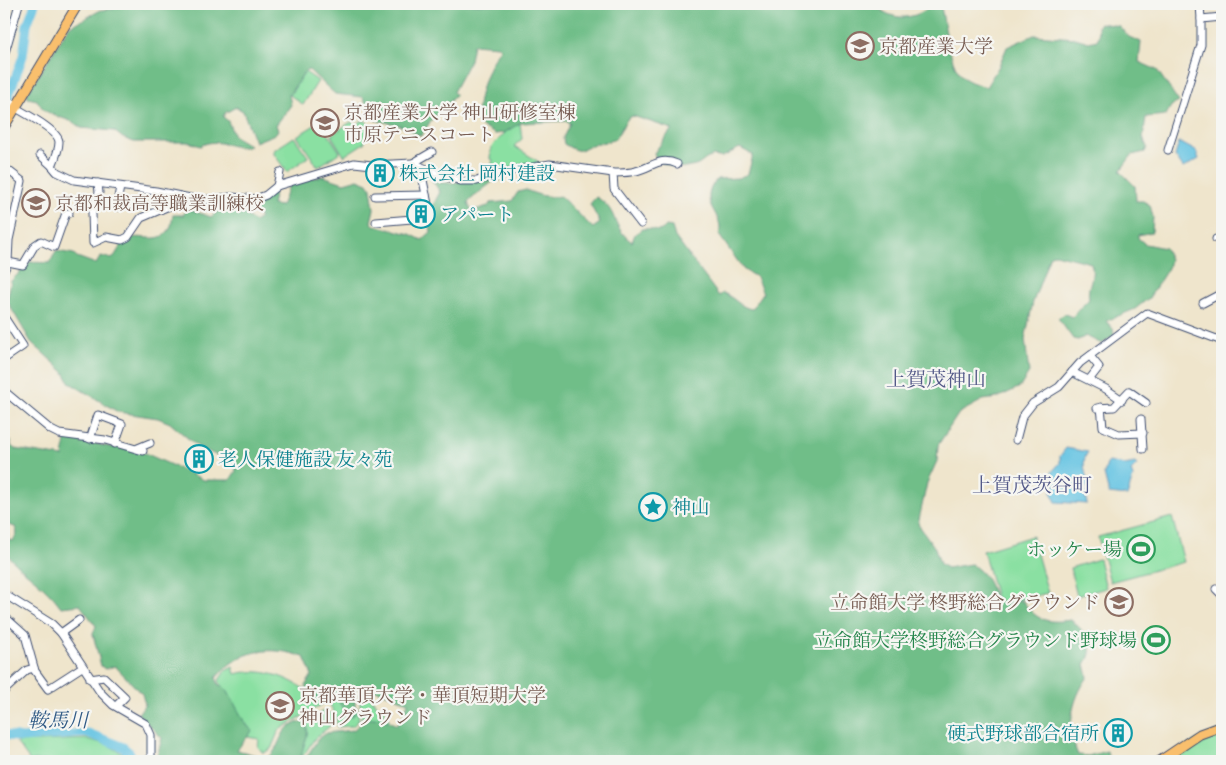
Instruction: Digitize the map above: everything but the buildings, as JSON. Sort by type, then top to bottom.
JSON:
[{"type":"main road","points":[[4,127],[78,4]]},
{"type":"main road","points":[[1160,761],[1200,734],[1222,726]]},
{"type":"street","points":[[4,56],[20,4]]},
{"type":"street","points":[[1168,150],[1201,45],[1200,4]]},
{"type":"street","points":[[1201,19],[1222,17]]},
{"type":"street","points":[[4,100],[58,136],[59,143],[52,166]]},
{"type":"street","points":[[417,164],[432,152]]},
{"type":"street","points":[[40,155],[57,172],[74,180],[195,199]]},
{"type":"street","points":[[98,183],[99,193],[92,213],[93,243],[106,237],[122,240],[128,237],[141,218],[183,200],[256,199],[266,195],[277,186],[354,163],[372,165],[417,164],[461,181],[477,181],[500,173],[550,164],[613,173],[635,172],[661,160],[668,160],[677,164]]},
{"type":"street","points":[[376,222],[424,218],[428,209],[417,164]]},
{"type":"street","points":[[4,167],[22,181],[6,239],[8,262],[4,271]]},
{"type":"street","points":[[277,186],[280,172]]},
{"type":"street","points":[[613,173],[614,189],[641,224]]},
{"type":"street","points":[[119,207],[117,204],[120,187]]},
{"type":"street","points":[[375,196],[426,195]]},
{"type":"street","points":[[8,262],[23,265],[35,245],[41,241],[54,247],[66,213],[70,213]]},
{"type":"street","points":[[1203,303],[1222,293]]},
{"type":"street","points":[[1016,440],[1022,417],[1028,408],[1059,387],[1090,356],[1147,313],[1222,342]]},
{"type":"street","points":[[4,317],[23,346],[4,359]]},
{"type":"street","points":[[1089,380],[1099,367],[1090,356]]},
{"type":"street","points":[[1072,372],[1122,400]]},
{"type":"street","points":[[4,391],[51,430],[59,434],[141,449],[150,443]]},
{"type":"street","points":[[1143,433],[1119,434],[1103,427],[1099,408],[1114,407],[1129,391],[1146,403]]},
{"type":"street","points":[[90,439],[98,415],[122,424],[115,444]]},
{"type":"street","points":[[1141,419],[1143,449]]},
{"type":"street","points":[[1216,589],[1222,595]]},
{"type":"street","points":[[4,594],[47,619],[61,633],[100,692],[116,706],[141,720],[149,729],[151,761]]},
{"type":"street","points":[[4,616],[25,635],[34,668],[42,683],[48,689],[82,667]]},
{"type":"street","points":[[61,633],[79,620]]},
{"type":"street","points":[[4,691],[26,670],[34,668]]},
{"type":"street","points":[[90,679],[104,678],[124,697],[116,706]]},
{"type":"green space","points":[[118,4],[875,4],[887,14],[909,17],[923,12],[929,7],[928,4],[940,4],[949,46],[956,67],[967,80],[986,87],[999,66],[1007,47],[1034,35],[1075,38],[1089,42],[1097,40],[1100,23],[1119,26],[1129,37],[1141,42],[1139,62],[1157,70],[1179,102],[1171,106],[1166,115],[1146,117],[1143,138],[1147,147],[1145,152],[1132,155],[1120,171],[1135,186],[1136,201],[1143,201],[1150,205],[1153,217],[1152,232],[1138,235],[1138,238],[1145,244],[1165,248],[1170,259],[1168,268],[1149,298],[1135,309],[1106,321],[1113,329],[1114,335],[1102,344],[1086,336],[1078,340],[1073,339],[1058,318],[1065,314],[1072,317],[1089,299],[1088,294],[1092,273],[1091,263],[1055,254],[1050,255],[1033,302],[1025,339],[1029,373],[1020,387],[997,398],[983,400],[959,413],[938,445],[937,461],[927,483],[918,524],[935,548],[940,564],[947,568],[971,564],[987,579],[995,600],[1006,605],[1015,601],[1023,601],[1033,613],[1044,620],[1071,620],[1081,629],[1088,640],[1090,651],[1085,664],[1088,677],[1078,695],[1072,715],[1071,725],[1074,745],[1078,755],[1088,756],[1107,751],[1109,761],[304,761],[318,739],[327,733],[353,730],[365,720],[379,717],[397,725],[404,715],[408,702],[363,685],[355,689],[355,714],[349,717],[340,704],[337,693],[315,698],[305,686],[312,675],[304,657],[280,651],[268,651],[245,655],[225,668],[216,678],[219,685],[227,690],[245,723],[252,731],[237,750],[266,758],[275,750],[289,726],[306,722],[307,737],[302,750],[301,761],[156,761],[162,738],[138,714],[145,704],[142,694],[115,666],[105,669],[101,666],[93,634],[96,626],[80,605],[61,607],[48,592],[4,552],[4,527],[8,531],[8,540],[13,541],[17,533],[15,527],[9,525],[6,519],[4,438],[11,441],[11,446],[15,449],[63,457],[66,440],[71,438],[110,447],[136,449],[204,480],[230,480],[236,471],[234,464],[197,446],[170,423],[158,418],[118,412],[70,383],[64,372],[31,342],[7,301],[11,281],[30,262],[50,263],[56,251],[74,254],[96,264],[101,256],[112,259],[127,240],[137,237],[154,238],[165,235],[171,227],[173,215],[183,215],[188,209],[211,217],[218,211],[239,208],[254,222],[260,218],[253,208],[275,191],[272,205],[281,206],[290,183],[323,176],[344,183],[358,179],[368,183],[371,188],[374,209],[371,222],[374,225],[410,234],[422,240],[431,232],[430,224],[433,221],[428,215],[440,192],[429,175],[438,183],[451,183],[506,175],[502,180],[495,180],[469,201],[468,203],[472,211],[488,206],[491,203],[512,201],[518,192],[526,190],[547,196],[560,196],[593,228],[600,223],[590,204],[596,197],[608,207],[620,230],[632,242],[635,234],[643,229],[658,231],[666,226],[672,227],[675,237],[719,296],[723,293],[744,307],[752,309],[763,293],[756,277],[744,270],[719,235],[719,221],[709,196],[711,188],[717,179],[738,178],[748,174],[753,155],[740,148],[722,157],[714,156],[706,159],[693,167],[673,167],[661,162],[654,153],[672,129],[633,116],[628,118],[615,139],[581,150],[575,150],[564,144],[563,138],[570,123],[566,121],[520,123],[504,133],[495,134],[478,124],[477,116],[483,84],[491,64],[501,49],[498,46],[473,44],[470,60],[453,92],[456,95],[432,119],[421,136],[399,125],[375,120],[363,97],[335,94],[309,70],[305,71],[289,95],[291,105],[276,125],[278,130],[275,134],[255,142],[243,111],[236,107],[225,113],[223,117],[228,121],[234,136],[249,145],[246,147],[212,142],[200,146],[189,142],[134,142],[123,138],[114,131],[81,128],[73,122],[43,109],[37,100],[28,98],[27,94],[69,27],[101,10],[114,9]]},
{"type":"green space","points":[[305,72],[318,81],[303,105],[290,95]]},
{"type":"green space","points":[[361,121],[366,121],[371,127],[364,143],[344,156],[331,135],[351,122],[356,125]]},
{"type":"green space","points":[[321,123],[340,152],[318,167],[297,136]]},
{"type":"green space","points":[[520,123],[522,139],[514,146],[542,164],[488,176],[493,160],[490,159],[491,147],[511,127]]},
{"type":"green space","points":[[294,137],[308,157],[287,172],[274,154],[274,150]]},
{"type":"green space","name":"ホッケー場","points":[[1172,517],[1184,562],[1110,582],[1098,537]]},
{"type":"green space","points":[[1032,536],[1048,593],[1004,603],[996,597],[983,551]]},
{"type":"green space","points":[[1099,559],[1106,588],[1077,596],[1070,568]]},
{"type":"green space","points":[[233,667],[235,674],[246,672],[268,673],[289,680],[315,698],[325,695],[323,704],[279,730],[271,749],[263,753],[258,747],[259,739],[247,737],[250,734],[249,728],[220,683],[219,680],[225,671]]},
{"type":"green space","points":[[364,690],[379,707],[387,706],[383,713],[389,719],[389,722],[379,717],[362,723],[359,693]]},
{"type":"green space","points":[[337,693],[345,713],[356,711],[357,707],[359,720],[353,726],[337,727],[337,721],[329,703],[328,694]]},
{"type":"green space","points":[[323,711],[332,714],[334,719],[329,727],[315,738],[301,759],[307,731],[306,722]]},
{"type":"green space","points":[[1222,730],[1222,761],[1165,761],[1196,740]]},
{"type":"green space","points":[[88,739],[108,745],[124,754],[124,761],[30,761],[16,742]]},
{"type":"water","points":[[1179,142],[1196,151],[1199,159],[1183,168],[1175,156]]},
{"type":"water","points":[[1066,448],[1088,452],[1084,460],[1088,486],[1084,489],[1087,504],[1056,502],[1051,492],[1055,486],[1051,473],[1060,463],[1060,456]]},
{"type":"water","points":[[1109,462],[1124,465],[1135,463],[1137,465],[1131,471],[1133,477],[1127,496],[1109,494],[1104,474]]},
{"type":"waterway","points":[[4,109],[23,56],[27,25],[35,4]]},
{"type":"waterway","name":"鞍馬川","points":[[4,735],[22,738],[88,733],[123,747],[130,753],[132,761]]},
{"type":"place","name":"京都産業大学","points":[[860,46]]},
{"type":"place","name":"京都産業大学 神山研修室棟 市原テニスコート","points":[[325,123]]},
{"type":"place","name":"株式会社 岡村建設","points":[[380,173]]},
{"type":"place","name":"京都和裁高等職業訓練校","points":[[36,203]]},
{"type":"place","name":"アパート","points":[[421,214]]},
{"type":"place","name":"老人保健施設 友々苑","points":[[199,459]]},
{"type":"place","name":"神山","points":[[653,507]]},
{"type":"place","name":"ホッケー場","points":[[1141,549]]},
{"type":"place","name":"立命館大学 柊野総合グラウンド","points":[[1119,602]]},
{"type":"place","name":"立命館大学柊野総合グラウンド野球場","points":[[1156,640]]},
{"type":"place","name":"京都華頂大学・華頂短期大学 神山グラウンド","points":[[280,706]]},
{"type":"place","name":"硬式野球部合宿所","points":[[1118,733]]},
{"type":"district","name":"上賀茂神山","points":[[936,379]]},
{"type":"district","name":"上賀茂茨谷町","points":[[1032,485]]}]
